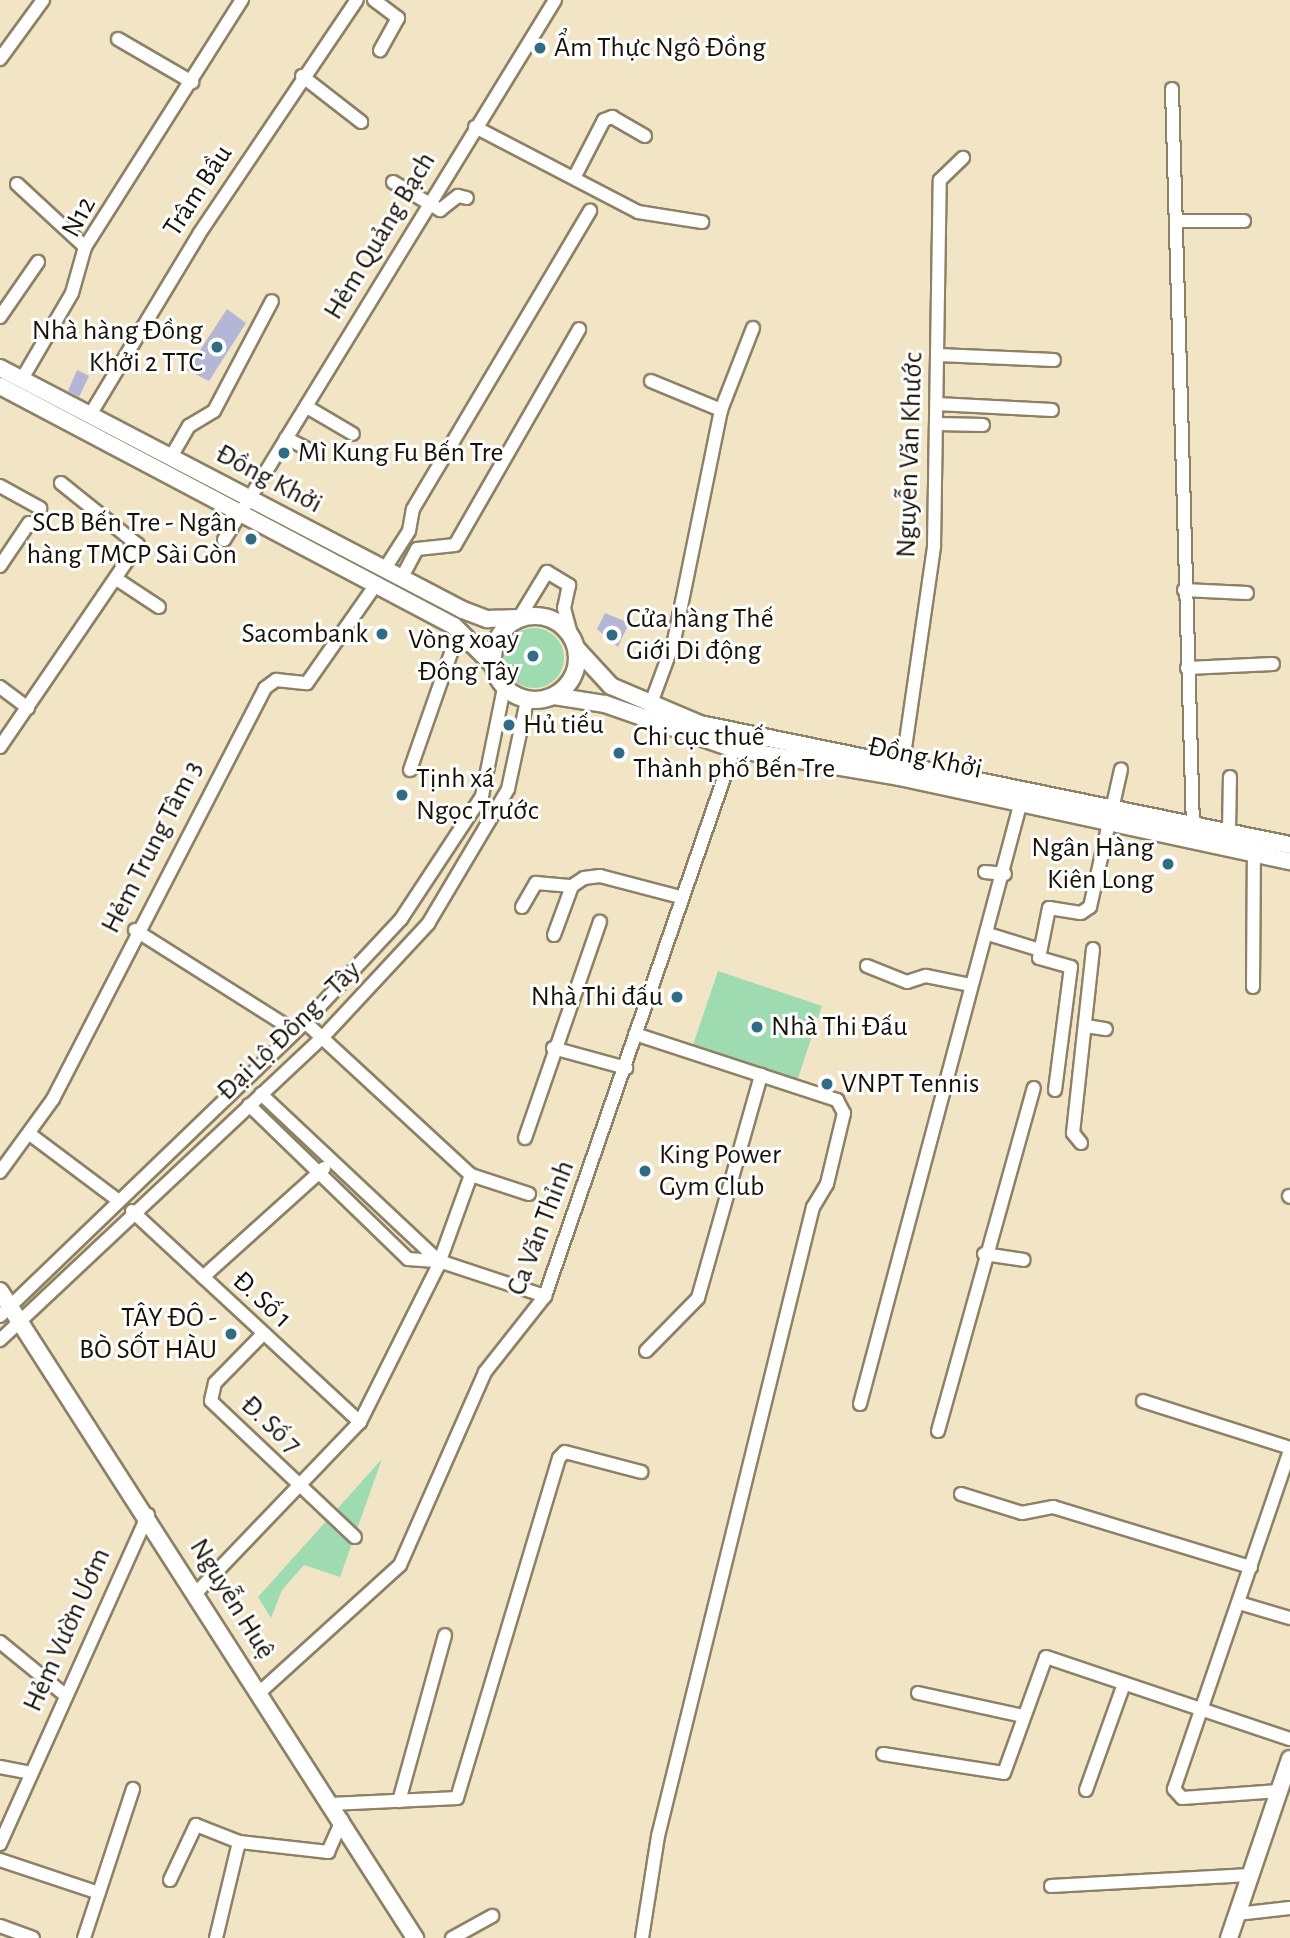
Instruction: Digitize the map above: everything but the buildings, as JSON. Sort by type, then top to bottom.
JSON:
[{"type":"main road","name":"Đồng Khởi","points":[[0,368],[12,387],[246,505],[380,577],[459,630],[492,664]]},
{"type":"main road","name":"Đồng Khởi","points":[[12,387],[90,415],[171,457],[246,505]]},
{"type":"main road","name":"Đồng Khởi","points":[[380,577],[401,579],[487,619],[519,618]]},
{"type":"main road","points":[[548,617],[573,642],[573,677],[554,696],[527,700],[504,688],[492,664],[497,637],[519,618],[548,617]]},
{"type":"main road","name":"Đồng Khởi","points":[[573,642],[595,674],[650,706],[738,733],[903,762],[1290,861]]},
{"type":"main road","name":"Đồng Khởi","points":[[554,696],[604,704],[734,749],[1020,805],[1193,825],[1290,845]]},
{"type":"main road","name":"Nguyễn Huệ","points":[[0,1291],[5,1310],[20,1321],[148,1515],[415,1938]]},
{"type":"main road","points":[[1229,1938],[1290,1759]]},
{"type":"street","points":[[0,59],[43,0]]},
{"type":"street","name":"N12","points":[[12,387],[72,293],[85,247],[242,0]]},
{"type":"street","name":"Trâm Bầu","points":[[90,415],[302,76],[357,0]]},
{"type":"street","points":[[373,0],[398,18],[380,50]]},
{"type":"street","name":"Hẻm Quảng Bạch","points":[[224,540],[555,0]]},
{"type":"street","points":[[118,39],[192,82]]},
{"type":"street","points":[[302,76],[361,122]]},
{"type":"street","points":[[1172,89],[1184,590],[1193,825]]},
{"type":"street","points":[[574,178],[604,120],[612,117],[645,136]]},
{"type":"street","points":[[475,128],[638,212],[702,222]]},
{"type":"street","name":"Nguyễn Văn Khước","points":[[903,762],[934,546],[940,180],[963,158]]},
{"type":"street","points":[[393,182],[428,205],[444,210],[458,196],[467,198]]},
{"type":"street","points":[[17,184],[85,247]]},
{"type":"street","points":[[380,577],[409,531],[413,509],[590,211]]},
{"type":"street","points":[[1176,221],[1244,221]]},
{"type":"street","points":[[0,317],[38,262]]},
{"type":"street","points":[[171,457],[189,426],[214,411],[272,301]]},
{"type":"street","points":[[650,706],[674,641],[721,410],[753,328]]},
{"type":"street","points":[[401,579],[417,550],[455,545],[579,329]]},
{"type":"street","points":[[938,355],[1054,360]]},
{"type":"street","points":[[651,381],[721,410]]},
{"type":"street","points":[[937,404],[1052,410]]},
{"type":"street","points":[[307,407],[353,434]]},
{"type":"street","points":[[937,424],[983,425]]},
{"type":"street","points":[[286,438],[310,450]]},
{"type":"street","points":[[0,747],[118,580],[137,541],[61,483]]},
{"type":"street","points":[[0,486],[40,508]]},
{"type":"street","points":[[0,566],[29,523]]},
{"type":"street","points":[[519,618],[547,572],[569,585],[564,608],[573,642]]},
{"type":"street","name":"Hẻm Trung Tâm 3","points":[[0,1172],[31,1135],[135,930],[264,688],[276,680],[307,682],[380,577]]},
{"type":"street","points":[[118,580],[159,607]]},
{"type":"street","points":[[1184,590],[1247,593]]},
{"type":"street","points":[[410,770],[459,630]]},
{"type":"street","points":[[1187,667],[1273,664]]},
{"type":"street","points":[[0,687],[28,708]]},
{"type":"street","name":"Đại Lộ Đông - Tây","points":[[5,1310],[115,1198],[300,1026],[401,919],[482,796],[504,688]]},
{"type":"street","name":"Đại Lộ Đông - Tây","points":[[0,1340],[132,1212],[322,1038],[389,970],[456,880],[508,789],[527,700]]},
{"type":"street","name":"Ca Văn Thỉnh","points":[[260,1692],[396,1572],[485,1372],[545,1296],[625,1068],[680,897],[734,749]]},
{"type":"street","points":[[1055,1090],[1071,967],[1039,958],[1040,950],[1049,908],[1081,913],[1090,907],[1107,815],[1121,769]]},
{"type":"street","points":[[1229,832],[1230,777]]},
{"type":"street","points":[[860,1404],[939,1098],[1005,874],[1020,805]]},
{"type":"street","points":[[1253,987],[1254,853]]},
{"type":"street","points":[[985,872],[1005,874]]},
{"type":"street","points":[[522,907],[537,883],[572,886],[600,876],[680,897]]},
{"type":"street","points":[[554,935],[572,886]]},
{"type":"street","points":[[525,1138],[553,1048],[600,922]]},
{"type":"street","points":[[135,930],[322,1038],[471,1175],[529,1194]]},
{"type":"street","points":[[988,934],[1040,950]]},
{"type":"street","points":[[1081,1143],[1073,1133],[1093,949]]},
{"type":"street","points":[[867,965],[907,982],[926,976],[971,985]]},
{"type":"street","points":[[1086,1026],[1106,1029]]},
{"type":"street","points":[[635,1034],[843,1105],[827,1184],[813,1210],[658,1836],[642,1938]]},
{"type":"street","points":[[553,1048],[625,1068]]},
{"type":"street","points":[[646,1351],[698,1298],[761,1075]]},
{"type":"street","points":[[938,1431],[984,1254],[1034,1088]]},
{"type":"street","points":[[261,1094],[439,1261]]},
{"type":"street","points":[[249,1104],[408,1259],[439,1261],[545,1296]]},
{"type":"street","points":[[31,1135],[115,1198]]},
{"type":"street","points":[[202,1277],[317,1170],[334,1164]]},
{"type":"street","points":[[196,1593],[360,1422],[439,1261],[471,1175]]},
{"type":"street","name":"Đ. Số 1","points":[[132,1212],[360,1422]]},
{"type":"street","points":[[984,1254],[1024,1260]]},
{"type":"street","name":"Đ. Số 7","points":[[263,1334],[215,1383],[211,1401],[300,1486]]},
{"type":"street","points":[[1143,1401],[1290,1449],[1201,1710],[1177,1795],[1284,1782]]},
{"type":"street","points":[[331,1804],[450,1801],[461,1791],[562,1455],[641,1472]]},
{"type":"street","points":[[300,1486],[355,1537]]},
{"type":"street","points":[[961,1494],[1022,1513],[1053,1507],[1251,1567]]},
{"type":"street","name":"Hẻm Vườn Ươm","points":[[0,1844],[148,1515]]},
{"type":"street","points":[[1238,1603],[1290,1618]]},
{"type":"street","points":[[399,1801],[445,1635]]},
{"type":"street","points":[[0,1642],[65,1695]]},
{"type":"street","points":[[883,1754],[999,1774],[1009,1767],[1043,1658],[1290,1739]]},
{"type":"street","points":[[1086,1790],[1124,1684]]},
{"type":"street","points":[[918,1693],[1023,1716]]},
{"type":"street","points":[[0,1767],[30,1773]]},
{"type":"street","points":[[84,1938],[133,1790]]},
{"type":"street","points":[[170,1880],[196,1825],[239,1842],[328,1852],[342,1821]]},
{"type":"street","points":[[216,1938],[239,1842]]},
{"type":"street","points":[[0,1860],[99,1893]]},
{"type":"street","points":[[1051,1886],[1250,1875]]},
{"type":"street","points":[[1237,1914],[1290,1908]]},
{"type":"street","points":[[452,1938],[492,1916]]},
{"type":"street","points":[[0,1926],[33,1938]]},
{"type":"green space","points":[[528,628],[540,628],[559,641],[564,658],[562,670],[551,683],[540,688],[528,688],[509,675],[504,664],[504,652],[517,633]]},
{"type":"green space","name":"Nhà Thi Đấu","points":[[718,971],[822,1006],[796,1084],[692,1048]]},
{"type":"green space","points":[[382,1459],[340,1577],[304,1565],[282,1590],[271,1618],[258,1597]]},
{"type":"place","name":"Ẩm Thực Ngô Đồng","points":[[540,48]]},
{"type":"place","name":"Nhà hàng Đồng Khởi 2 TTC","points":[[217,347]]},
{"type":"place","name":"Mì Kung Fu Bến Tre","points":[[284,453]]},
{"type":"place","name":"SCB Bến Tre - Ngân hàng TMCP Sài Gòn","points":[[251,539]]},
{"type":"place","name":"Sacombank","points":[[382,634]]},
{"type":"place","name":"Cửa hàng Thế Giới Di động","points":[[612,635]]},
{"type":"place","name":"Vòng xoay Đông Tây","points":[[533,656]]},
{"type":"place","name":"Hủ tiếu","points":[[509,725]]},
{"type":"place","name":"Chi cục thuế Thành phố Bến Tre","points":[[619,753]]},
{"type":"place","name":"Tịnh xá Ngọc Trước","points":[[402,795]]},
{"type":"place","name":"Ngân Hàng Kiên Long","points":[[1168,864]]},
{"type":"place","name":"Nhà Thi đấu","points":[[677,997]]},
{"type":"place","name":"Nhà Thi Đấu","points":[[757,1027]]},
{"type":"place","name":"VNPT Tennis","points":[[827,1084]]},
{"type":"place","name":"King Power Gym Club","points":[[645,1171]]},
{"type":"place","name":"TÂY ĐÔ - BÒ SỐT HÀU","points":[[231,1334]]}]
